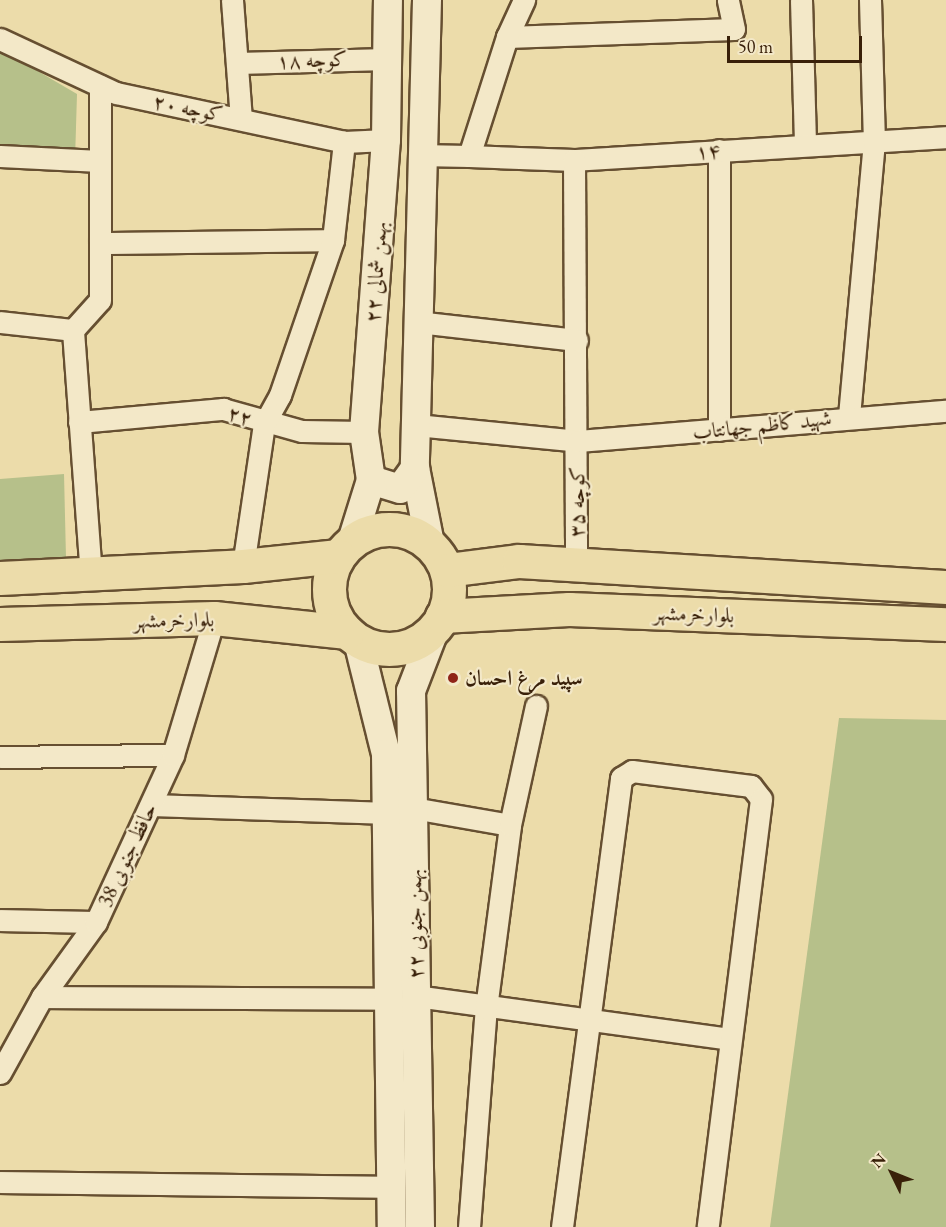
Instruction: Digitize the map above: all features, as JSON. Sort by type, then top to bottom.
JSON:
[{"type":"main road","name":"۲۲ بهمن شمالی","points":[[345,549],[371,480],[364,432],[386,140],[388,0]]},
{"type":"main road","name":"۲۲ بهمن شمالی","points":[[427,0],[419,155],[415,468],[438,557]]},
{"type":"main road","points":[[371,480],[400,489],[415,468]]},
{"type":"main road","points":[[0,578],[91,576],[289,563],[345,549],[387,528],[402,530],[438,557],[448,594],[439,621],[419,641],[397,649],[353,637],[334,613],[328,590],[345,549]]},
{"type":"main road","name":"بلوارخرمشهر","points":[[438,557],[576,563],[946,588]]},
{"type":"main road","points":[[516,614],[508,602],[506,580],[519,561]]},
{"type":"main road","points":[[289,563],[309,575],[315,590],[309,609],[296,624]]},
{"type":"main road","name":"بلوارخرمشهر","points":[[439,621],[569,609],[946,624]]},
{"type":"main road","name":"بلوارخرمشهر","points":[[0,624],[214,618],[296,624],[353,637]]},
{"type":"main road","name":"۲۲ بهمن جنوبی","points":[[392,1227],[402,998],[401,810],[413,683],[439,621]]},
{"type":"main road","name":"۲۲ بهمن جنوبی","points":[[353,637],[373,688],[386,754],[401,810]]},
{"type":"main road","points":[[373,688],[394,679],[413,683]]},
{"type":"main road","name":"۲۲ بهمن جنوبی","points":[[402,998],[420,1227]]},
{"type":"street","points":[[232,0],[241,119]]},
{"type":"street","points":[[469,156],[507,36],[524,0]]},
{"type":"street","points":[[507,36],[734,29],[729,0]]},
{"type":"street","points":[[801,0],[805,144]]},
{"type":"street","points":[[849,416],[874,143],[870,0]]},
{"type":"street","name":"کوچه ۲۰","points":[[0,39],[100,86],[344,142],[386,140]]},
{"type":"street","name":"کوچه ۱۸","points":[[237,63],[387,59]]},
{"type":"street","points":[[91,576],[73,330],[100,300],[100,86]]},
{"type":"street","name":"۱۴","points":[[419,155],[574,160],[946,137]]},
{"type":"street","points":[[243,566],[264,424],[280,394],[333,240],[344,142]]},
{"type":"street","points":[[719,150],[719,430]]},
{"type":"street","points":[[0,156],[100,161]]},
{"type":"street","name":"کوچه ۳۵","points":[[574,160],[578,441],[576,563]]},
{"type":"street","points":[[100,243],[333,240]]},
{"type":"street","points":[[0,322],[73,330]]},
{"type":"street","points":[[418,322],[577,339]]},
{"type":"street","name":"۲۲","points":[[79,422],[223,409],[264,424],[302,431],[364,432]]},
{"type":"street","name":"شهید کاظم جهانتاب","points":[[416,425],[578,441],[719,430],[849,416],[946,411]]},
{"type":"street","name":"حافظ جنوبی 38","points":[[0,1073],[42,997],[96,922],[173,756],[214,618]]},
{"type":"street","points":[[469,1227],[486,1008],[510,825],[536,706]]},
{"type":"street","points":[[0,757],[173,756]]},
{"type":"street","points":[[562,1227],[621,778],[632,771],[751,786],[761,799],[708,1227]]},
{"type":"street","points":[[151,805],[401,810],[510,825]]},
{"type":"street","points":[[0,920],[96,922]]},
{"type":"street","points":[[42,997],[402,998],[730,1038]]},
{"type":"street","points":[[0,1182],[392,1186]]},
{"type":"green space","points":[[0,49],[77,94],[75,160],[0,151]]},
{"type":"green space","points":[[64,474],[66,558],[0,564],[0,479]]},
{"type":"green space","points":[[839,718],[946,720],[946,1227],[770,1227]]},
{"type":"place","name":"سپید مرغ احسان","points":[[453,678]]}]
